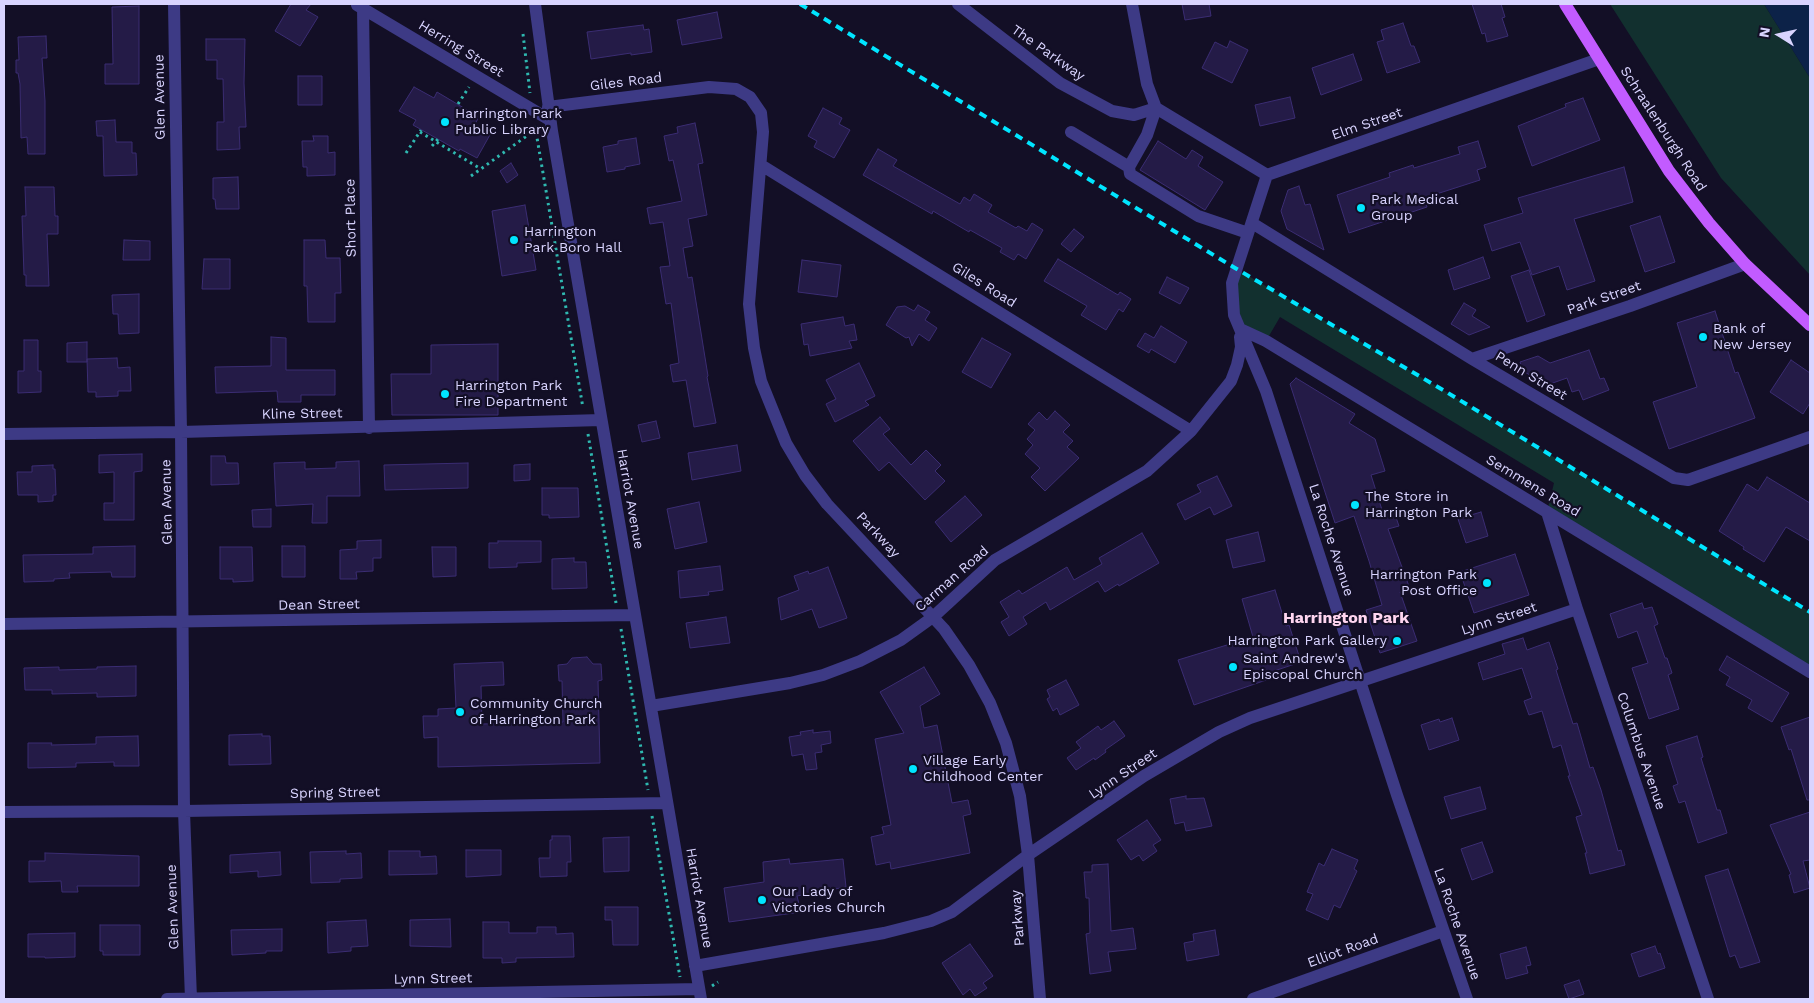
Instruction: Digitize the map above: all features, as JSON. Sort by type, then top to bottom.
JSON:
[{"type":"main road","name":"Schraalenburgh Road","points":[[1565,4],[1669,171],[1709,223],[1745,264],[1810,325]]},
{"type":"street","name":"Glen Avenue","points":[[174,4],[181,432],[184,811],[190,999]]},
{"type":"street","name":"Harriot Avenue","points":[[535,4],[550,120],[700,994]]},
{"type":"street","name":"The Parkway","points":[[958,4],[1060,83],[1112,112],[1134,115],[1156,108]]},
{"type":"street","points":[[1132,4],[1146,84],[1156,108],[1267,175]]},
{"type":"street","name":"Herring Street","points":[[359,6],[550,120]]},
{"type":"street","name":"Short Place","points":[[359,6],[369,428]]},
{"type":"street","name":"Elm Street","points":[[1267,175],[1599,59]]},
{"type":"street","name":"Giles Road","points":[[548,107],[709,86],[736,89]]},
{"type":"street","name":"Parkway","points":[[736,89],[750,97],[761,113],[763,132],[749,304],[754,348],[761,381],[786,443],[805,474],[827,504],[944,629],[969,664],[990,703],[1006,743],[1020,796],[1028,855],[1040,999]]},
{"type":"street","points":[[1129,168],[1147,135],[1156,108]]},
{"type":"street","name":"Penn Street","points":[[1071,132],[1129,168],[1130,174],[1198,216],[1250,228],[1674,478],[1688,480],[1810,437]]},
{"type":"street","name":"Giles Road","points":[[761,164],[1191,431]]},
{"type":"street","name":"La Roche Avenue","points":[[1267,175],[1232,283],[1234,315],[1266,391],[1466,999]]},
{"type":"street","name":"Park Street","points":[[1472,359],[1630,306],[1745,264]]},
{"type":"street","name":"Carman Road","points":[[651,706],[823,675],[860,661],[901,640],[933,617],[995,560],[1147,471],[1191,431],[1231,382],[1241,347],[1240,329]]},
{"type":"street","name":"Semmens Road","points":[[1240,329],[1266,341],[1810,672]]},
{"type":"street","name":"Kline Street","points":[[4,434],[369,428],[601,420]]},
{"type":"street","name":"Columbus Avenue","points":[[1547,512],[1577,610],[1708,999]]},
{"type":"street","name":"Lynn Street","points":[[695,966],[884,933],[931,921],[952,912],[1028,855],[1144,776],[1219,732],[1250,718],[1577,610]]},
{"type":"street","name":"Dean Street","points":[[4,624],[634,616]]},
{"type":"street","name":"Spring Street","points":[[4,812],[667,803]]},
{"type":"street","name":"Elliot Road","points":[[1253,999],[1443,930]]},
{"type":"street","name":"Lynn Street","points":[[166,999],[682,990],[700,994]]},
{"type":"path","points":[[522,32],[531,108],[682,990]]},
{"type":"path","points":[[458,104],[469,87],[477,92]]},
{"type":"path","points":[[527,124],[535,129]]},
{"type":"path","points":[[471,176],[535,129]]},
{"type":"path","points":[[406,153],[421,131],[481,169]]},
{"type":"path","points":[[432,146],[437,140]]},
{"type":"green space","points":[[1610,4],[1764,4],[1810,78],[1810,275],[1721,178]]},
{"type":"green space","points":[[1235,268],[1443,390],[1810,612],[1810,672],[1547,512],[1554,483],[1280,317],[1266,341],[1240,329]]},
{"type":"water","points":[[1764,4],[1810,4],[1810,78]]},
{"type":"building","points":[[291,4],[311,4],[306,10],[318,17],[300,46],[275,31]]},
{"type":"building","points":[[1182,4],[1209,4],[1211,16],[1185,20]]},
{"type":"building","points":[[1472,4],[1501,4],[1505,17],[1502,18],[1508,36],[1487,42],[1485,33],[1482,34]]},
{"type":"building","points":[[139,6],[139,84],[105,84],[105,64],[113,64],[112,7]]},
{"type":"building","points":[[717,12],[722,38],[682,45],[677,20]]},
{"type":"building","points":[[1403,23],[1411,46],[1414,46],[1420,62],[1387,73],[1377,42],[1384,40],[1381,30]]},
{"type":"building","points":[[643,25],[644,30],[649,29],[652,52],[591,59],[587,32]]},
{"type":"building","points":[[46,36],[47,58],[42,58],[45,101],[45,154],[28,154],[27,137],[21,138],[20,84],[18,73],[16,73],[16,60],[19,60],[18,37]]},
{"type":"building","points":[[206,39],[245,39],[246,127],[239,127],[240,149],[217,150],[217,122],[224,122],[223,79],[217,79],[217,60],[206,60]]},
{"type":"building","points":[[1230,41],[1248,50],[1232,83],[1202,68],[1215,42],[1227,48]]},
{"type":"building","points":[[1353,54],[1362,80],[1321,95],[1312,68]]},
{"type":"building","points":[[298,76],[322,76],[322,105],[298,105]]},
{"type":"building","name":"Harrington Park Public Library","points":[[414,87],[434,98],[437,92],[479,117],[475,124],[491,133],[477,158],[460,149],[459,151],[413,125],[416,120],[399,111]]},
{"type":"building","points":[[1290,97],[1295,118],[1260,126],[1255,105]]},
{"type":"building","points":[[1583,98],[1600,140],[1532,166],[1518,126],[1566,107],[1565,104]]},
{"type":"building","points":[[823,108],[842,118],[839,124],[850,130],[834,158],[814,147],[817,141],[808,136]]},
{"type":"building","points":[[115,120],[116,142],[132,142],[132,153],[136,153],[137,175],[104,176],[103,136],[97,136],[96,121]]},
{"type":"building","points":[[695,123],[703,163],[698,164],[707,215],[688,219],[693,246],[683,248],[688,278],[692,277],[716,423],[694,427],[686,380],[673,382],[670,365],[679,363],[671,303],[666,304],[660,267],[670,266],[663,222],[650,224],[647,208],[682,201],[673,160],[669,161],[664,136],[678,133],[677,127]]},
{"type":"building","points":[[313,136],[328,136],[328,153],[335,152],[335,175],[307,176],[307,167],[303,167],[302,141],[314,141]]},
{"type":"building","points":[[636,138],[640,164],[607,172],[603,147],[618,144],[618,141]]},
{"type":"building","points":[[1158,141],[1186,159],[1192,150],[1203,157],[1198,166],[1223,182],[1205,210],[1140,170]]},
{"type":"building","points":[[1478,141],[1486,167],[1477,170],[1480,180],[1424,198],[1427,207],[1349,233],[1337,195],[1390,177],[1389,173],[1413,165],[1414,168],[1460,154],[1458,147]]},
{"type":"building","points":[[878,149],[897,160],[893,166],[960,204],[964,197],[970,201],[974,194],[992,205],[988,212],[1016,228],[1018,226],[1027,231],[1032,223],[1043,230],[1026,259],[1018,254],[1014,260],[1000,252],[1002,248],[933,211],[932,214],[863,175]]},
{"type":"building","points":[[511,163],[518,175],[507,183],[500,171]]},
{"type":"building","points":[[1624,167],[1633,202],[1574,219],[1595,281],[1567,290],[1559,266],[1532,275],[1520,242],[1492,251],[1484,225],[1523,213],[1518,198]]},
{"type":"building","points":[[238,177],[239,209],[216,209],[215,199],[213,199],[213,178]]},
{"type":"building","points":[[1299,186],[1305,205],[1310,204],[1324,250],[1287,229],[1281,211],[1288,190]]},
{"type":"building","points":[[25,187],[54,187],[55,216],[58,216],[58,234],[47,234],[49,286],[26,286],[22,216],[26,216]]},
{"type":"building","name":"Harrington Park Boro Hall","points":[[525,205],[536,270],[502,276],[492,211]]},
{"type":"building","points":[[1660,216],[1675,262],[1645,272],[1630,226]]},
{"type":"building","points":[[1074,229],[1084,237],[1071,252],[1061,244]]},
{"type":"building","points":[[124,240],[150,241],[150,260],[123,260]]},
{"type":"building","points":[[304,240],[325,240],[326,258],[340,258],[341,293],[335,293],[335,322],[308,322],[307,286],[304,286]]},
{"type":"building","points":[[1483,257],[1490,278],[1454,290],[1448,270]]},
{"type":"building","points":[[204,259],[230,259],[230,289],[202,289]]},
{"type":"building","points":[[1058,259],[1118,295],[1120,292],[1131,299],[1123,312],[1119,309],[1106,330],[1081,315],[1087,306],[1044,281]]},
{"type":"building","points":[[802,260],[841,265],[837,297],[798,292]]},
{"type":"building","points":[[1529,270],[1545,315],[1527,322],[1511,276]]},
{"type":"building","points":[[1167,277],[1189,288],[1180,304],[1159,293]]},
{"type":"building","points":[[139,294],[139,333],[119,334],[118,314],[113,314],[112,295]]},
{"type":"building","points":[[1464,303],[1476,310],[1472,316],[1490,327],[1469,335],[1451,324]]},
{"type":"building","points":[[918,305],[930,312],[925,320],[937,328],[929,341],[919,334],[912,346],[909,337],[906,338],[886,325],[897,307],[905,306],[914,311]]},
{"type":"building","points":[[1715,311],[1735,373],[1738,372],[1755,418],[1669,449],[1653,402],[1697,387],[1677,323]]},
{"type":"building","points":[[843,317],[845,326],[854,324],[857,340],[849,341],[852,348],[810,356],[808,344],[804,345],[801,324]]},
{"type":"building","points":[[1161,326],[1187,342],[1175,363],[1151,349],[1149,353],[1137,346],[1145,333],[1154,338]]},
{"type":"building","points":[[271,337],[286,338],[286,370],[335,370],[335,395],[301,395],[301,402],[278,402],[277,391],[216,393],[215,367],[271,366]]},
{"type":"building","points":[[982,338],[1011,354],[991,388],[962,372]]},
{"type":"building","points":[[24,340],[38,340],[38,371],[41,371],[41,392],[18,393],[18,371],[24,371]]},
{"type":"building","points":[[87,342],[87,362],[67,362],[67,343]]},
{"type":"building","name":"Harrington Park Fire Department","points":[[498,344],[498,415],[392,415],[391,374],[431,374],[431,345]]},
{"type":"building","points":[[1589,350],[1600,379],[1604,378],[1609,390],[1583,400],[1579,390],[1572,392],[1567,378],[1547,385],[1523,371],[1520,362],[1538,356],[1550,363]]},
{"type":"building","points":[[117,358],[118,368],[130,367],[131,391],[118,391],[118,396],[96,397],[96,392],[88,392],[87,359]]},
{"type":"building","points":[[1791,360],[1810,373],[1810,403],[1803,414],[1770,392]]},
{"type":"building","points":[[859,363],[875,396],[865,401],[869,405],[835,422],[826,404],[836,399],[826,380]]},
{"type":"building","points":[[1296,378],[1355,414],[1349,423],[1375,439],[1385,471],[1371,475],[1383,513],[1393,509],[1399,526],[1388,529],[1410,589],[1400,592],[1417,641],[1380,653],[1366,610],[1382,605],[1369,561],[1354,516],[1335,523],[1290,384]]},
{"type":"building","points":[[1055,411],[1070,425],[1063,432],[1073,441],[1067,447],[1079,458],[1045,491],[1031,477],[1040,468],[1025,454],[1033,445],[1027,439],[1035,430],[1028,424],[1039,412],[1047,420]]},
{"type":"building","points":[[880,417],[890,429],[883,434],[911,465],[926,450],[941,465],[935,471],[945,481],[925,500],[889,462],[879,471],[853,441]]},
{"type":"building","points":[[656,421],[660,438],[642,442],[638,425]]},
{"type":"building","points":[[737,445],[741,471],[692,480],[688,453]]},
{"type":"building","points":[[142,454],[142,471],[134,472],[134,520],[104,520],[104,503],[114,503],[114,472],[99,473],[99,455]]},
{"type":"building","points":[[211,456],[225,456],[226,463],[238,463],[239,484],[211,485]]},
{"type":"building","points":[[359,461],[360,496],[327,496],[327,523],[312,523],[313,504],[276,506],[274,463],[305,462],[305,469],[336,468],[336,462]]},
{"type":"building","points":[[468,463],[468,488],[385,490],[384,465]]},
{"type":"building","points":[[530,464],[530,480],[514,481],[514,465]]},
{"type":"building","points":[[53,465],[53,469],[55,469],[56,495],[53,495],[53,501],[38,502],[38,495],[18,495],[17,472],[32,472],[32,466]]},
{"type":"building","points":[[1217,476],[1232,506],[1214,515],[1210,507],[1185,520],[1177,504],[1201,492],[1197,485]]},
{"type":"building","points":[[1767,477],[1810,503],[1810,541],[1786,527],[1764,562],[1719,531],[1747,484],[1758,491]]},
{"type":"building","points":[[542,488],[578,488],[579,517],[549,518],[549,515],[542,515]]},
{"type":"building","points":[[965,496],[982,515],[951,542],[935,522]]},
{"type":"building","points":[[699,502],[707,542],[675,549],[667,509]]},
{"type":"building","points":[[271,509],[271,527],[253,527],[252,510]]},
{"type":"building","points":[[1481,512],[1488,536],[1466,543],[1458,519]]},
{"type":"building","points":[[1258,532],[1265,561],[1233,568],[1226,540]]},
{"type":"building","points":[[1142,533],[1159,563],[1105,592],[1098,581],[1050,610],[1046,602],[1023,617],[1027,624],[1009,636],[1001,622],[1009,617],[1000,602],[1019,590],[1022,594],[1067,567],[1074,580],[1102,564],[1099,558]]},
{"type":"building","points":[[381,540],[381,558],[373,558],[373,571],[356,572],[357,579],[340,579],[340,550],[357,549],[357,541]]},
{"type":"building","points":[[498,541],[541,541],[541,562],[517,563],[517,567],[489,568],[489,543],[498,543]]},
{"type":"building","points":[[135,546],[135,577],[112,577],[111,572],[69,573],[70,578],[54,579],[54,581],[24,582],[23,555],[93,554],[93,547]]},
{"type":"building","points":[[282,546],[305,546],[305,577],[282,577]]},
{"type":"building","points":[[220,547],[252,547],[253,581],[233,582],[233,579],[220,579]]},
{"type":"building","points":[[432,547],[456,547],[456,576],[433,577]]},
{"type":"building","name":"Harrington Park Post Office","points":[[1515,554],[1529,595],[1474,613],[1460,572]]},
{"type":"building","points":[[574,558],[574,562],[586,562],[587,588],[552,589],[552,559]]},
{"type":"building","points":[[720,566],[723,590],[708,592],[709,595],[680,598],[678,571]]},
{"type":"building","points":[[828,567],[847,618],[819,628],[812,609],[781,620],[778,598],[799,590],[794,576],[808,571],[809,574]]},
{"type":"building","name":"Saint Andrew's Episcopal Church","points":[[1275,590],[1286,626],[1289,625],[1301,662],[1271,672],[1272,678],[1194,705],[1178,660],[1253,637],[1242,599]]},
{"type":"building","points":[[1642,603],[1644,609],[1652,607],[1658,624],[1654,626],[1672,673],[1668,675],[1679,709],[1649,719],[1632,668],[1648,663],[1637,631],[1618,638],[1610,614]]},
{"type":"building","points":[[726,617],[730,643],[690,648],[686,623]]},
{"type":"building","points":[[1523,638],[1527,650],[1549,642],[1573,724],[1577,723],[1590,768],[1593,767],[1601,790],[1618,851],[1621,850],[1625,865],[1590,874],[1585,853],[1587,853],[1576,817],[1582,815],[1568,776],[1570,776],[1561,745],[1553,748],[1542,711],[1529,715],[1524,701],[1532,698],[1522,668],[1483,680],[1478,663],[1505,654],[1502,644]]},
{"type":"building","points":[[1727,656],[1789,693],[1772,722],[1748,708],[1752,700],[1726,685],[1730,677],[1719,670]]},
{"type":"building","name":"Community Church of Harrington Park","points":[[587,657],[593,664],[601,664],[602,680],[598,681],[600,763],[438,767],[438,737],[424,738],[423,716],[438,716],[438,709],[456,708],[454,664],[503,662],[504,685],[481,686],[482,724],[563,722],[562,681],[559,681],[558,665],[567,664],[572,658]]},
{"type":"building","points":[[136,666],[136,696],[97,697],[97,693],[52,694],[52,690],[25,690],[24,668],[59,667],[59,670]]},
{"type":"building","name":"Village Early Childhood Center","points":[[924,667],[940,694],[920,706],[924,728],[937,725],[952,803],[968,800],[971,814],[963,816],[970,853],[891,869],[890,862],[876,865],[871,837],[884,834],[882,827],[891,825],[875,739],[904,733],[880,692]]},
{"type":"building","points":[[1066,680],[1079,705],[1060,715],[1057,708],[1053,711],[1047,699],[1050,697],[1047,690]]},
{"type":"building","points":[[1810,717],[1810,800],[1807,800],[1791,749],[1789,750],[1781,727]]},
{"type":"building","points":[[1452,718],[1459,740],[1429,750],[1421,725],[1439,719],[1440,722]]},
{"type":"building","points":[[1114,721],[1125,736],[1105,750],[1106,752],[1095,760],[1094,758],[1076,770],[1067,758],[1081,748],[1076,742],[1098,726],[1101,730]]},
{"type":"building","points":[[813,730],[813,733],[830,731],[831,743],[821,745],[822,752],[815,753],[817,769],[806,770],[803,754],[792,756],[789,737],[801,735],[800,732]]},
{"type":"building","points":[[262,734],[262,736],[270,736],[271,764],[229,765],[229,735]]},
{"type":"building","points":[[138,736],[139,766],[114,766],[114,762],[76,763],[76,767],[28,768],[28,743],[52,743],[51,745],[96,744],[96,737]]},
{"type":"building","points":[[1697,736],[1703,757],[1701,758],[1717,810],[1720,810],[1727,833],[1698,843],[1685,801],[1679,803],[1673,786],[1678,784],[1666,746]]},
{"type":"building","points":[[1480,787],[1486,809],[1451,819],[1444,797]]},
{"type":"building","points":[[1186,796],[1186,799],[1204,798],[1212,826],[1186,831],[1184,822],[1175,824],[1170,799]]},
{"type":"building","points":[[1810,812],[1810,860],[1803,861],[1810,888],[1794,893],[1789,875],[1791,874],[1770,825]]},
{"type":"building","points":[[1147,820],[1161,840],[1153,845],[1157,851],[1143,861],[1139,855],[1131,860],[1117,840]]},
{"type":"building","points":[[552,836],[570,836],[571,862],[567,862],[567,876],[540,877],[539,858],[550,858],[550,840],[552,840]]},
{"type":"building","points":[[629,837],[629,871],[604,872],[603,838]]},
{"type":"building","points":[[1482,842],[1493,872],[1472,880],[1461,849]]},
{"type":"building","points":[[1332,849],[1358,860],[1354,869],[1357,871],[1340,908],[1334,905],[1328,920],[1306,910],[1313,894],[1307,892],[1319,863],[1324,866]]},
{"type":"building","points":[[466,850],[501,850],[501,875],[466,877]]},
{"type":"building","points":[[346,851],[346,854],[361,853],[362,878],[340,879],[340,882],[311,883],[310,852]]},
{"type":"building","points":[[389,851],[420,851],[420,857],[436,856],[437,874],[389,875]]},
{"type":"building","points":[[280,852],[281,875],[258,877],[258,871],[230,873],[230,855]]},
{"type":"building","points":[[45,853],[139,856],[139,886],[77,886],[78,892],[62,892],[61,881],[29,882],[29,861],[45,861]]},
{"type":"building","name":"Our Lady of Victories Church","points":[[789,859],[790,864],[843,859],[846,887],[797,896],[801,912],[729,922],[724,888],[764,882],[763,862]]},
{"type":"building","points":[[1108,864],[1111,931],[1133,928],[1136,949],[1108,952],[1111,971],[1090,974],[1086,934],[1090,933],[1089,898],[1086,898],[1084,872],[1092,872],[1092,865]]},
{"type":"building","points":[[1728,869],[1760,962],[1740,968],[1735,955],[1730,957],[1705,876]]},
{"type":"building","points":[[605,907],[638,907],[638,945],[613,945],[612,920],[605,920]]},
{"type":"building","points":[[450,919],[451,947],[410,946],[410,920]]},
{"type":"building","points":[[366,920],[368,946],[351,947],[351,951],[328,953],[327,922]]},
{"type":"building","points":[[483,922],[509,922],[509,933],[537,933],[537,927],[556,927],[556,934],[573,933],[574,957],[516,958],[516,962],[502,963],[502,958],[483,958]]},
{"type":"building","points":[[100,925],[140,925],[140,955],[103,955],[103,951],[100,951]]},
{"type":"building","points":[[282,929],[282,951],[232,955],[231,930]]},
{"type":"building","points":[[1215,930],[1219,955],[1187,961],[1184,943],[1194,941],[1193,934]]},
{"type":"building","points":[[75,933],[75,957],[28,957],[28,934]]},
{"type":"building","points":[[970,944],[993,976],[983,983],[987,988],[975,996],[970,989],[963,995],[942,963]]},
{"type":"building","points":[[1655,946],[1658,954],[1660,953],[1665,968],[1639,977],[1631,954]]},
{"type":"building","points":[[1526,947],[1531,965],[1526,966],[1528,973],[1506,979],[1500,954]]},
{"type":"building","points":[[1579,980],[1584,994],[1569,999],[1564,985]]},
{"type":"railway","points":[[800,4],[1235,268],[1443,390],[1810,612]]},
{"type":"place","name":"Harrington Park Public Library","points":[[445,122]]},
{"type":"place","name":"Park Medical Group","points":[[1361,208]]},
{"type":"place","name":"Harrington Park Boro Hall","points":[[514,240]]},
{"type":"place","name":"Bank of New Jersey","points":[[1703,337]]},
{"type":"place","name":"Harrington Park Fire Department","points":[[445,394]]},
{"type":"place","name":"The Store in Harrington Park","points":[[1355,505]]},
{"type":"place","name":"Harrington Park Post Office","points":[[1487,583]]},
{"type":"place","name":"Harrington Park Gallery","points":[[1397,641]]},
{"type":"place","name":"Saint Andrew's Episcopal Church","points":[[1233,667]]},
{"type":"place","name":"Community Church of Harrington Park","points":[[460,712]]},
{"type":"place","name":"Village Early Childhood Center","points":[[913,769]]},
{"type":"place","name":"Our Lady of Victories Church","points":[[762,900]]},
{"type":"district","name":"Harrington Park","points":[[1346,618]]}]
